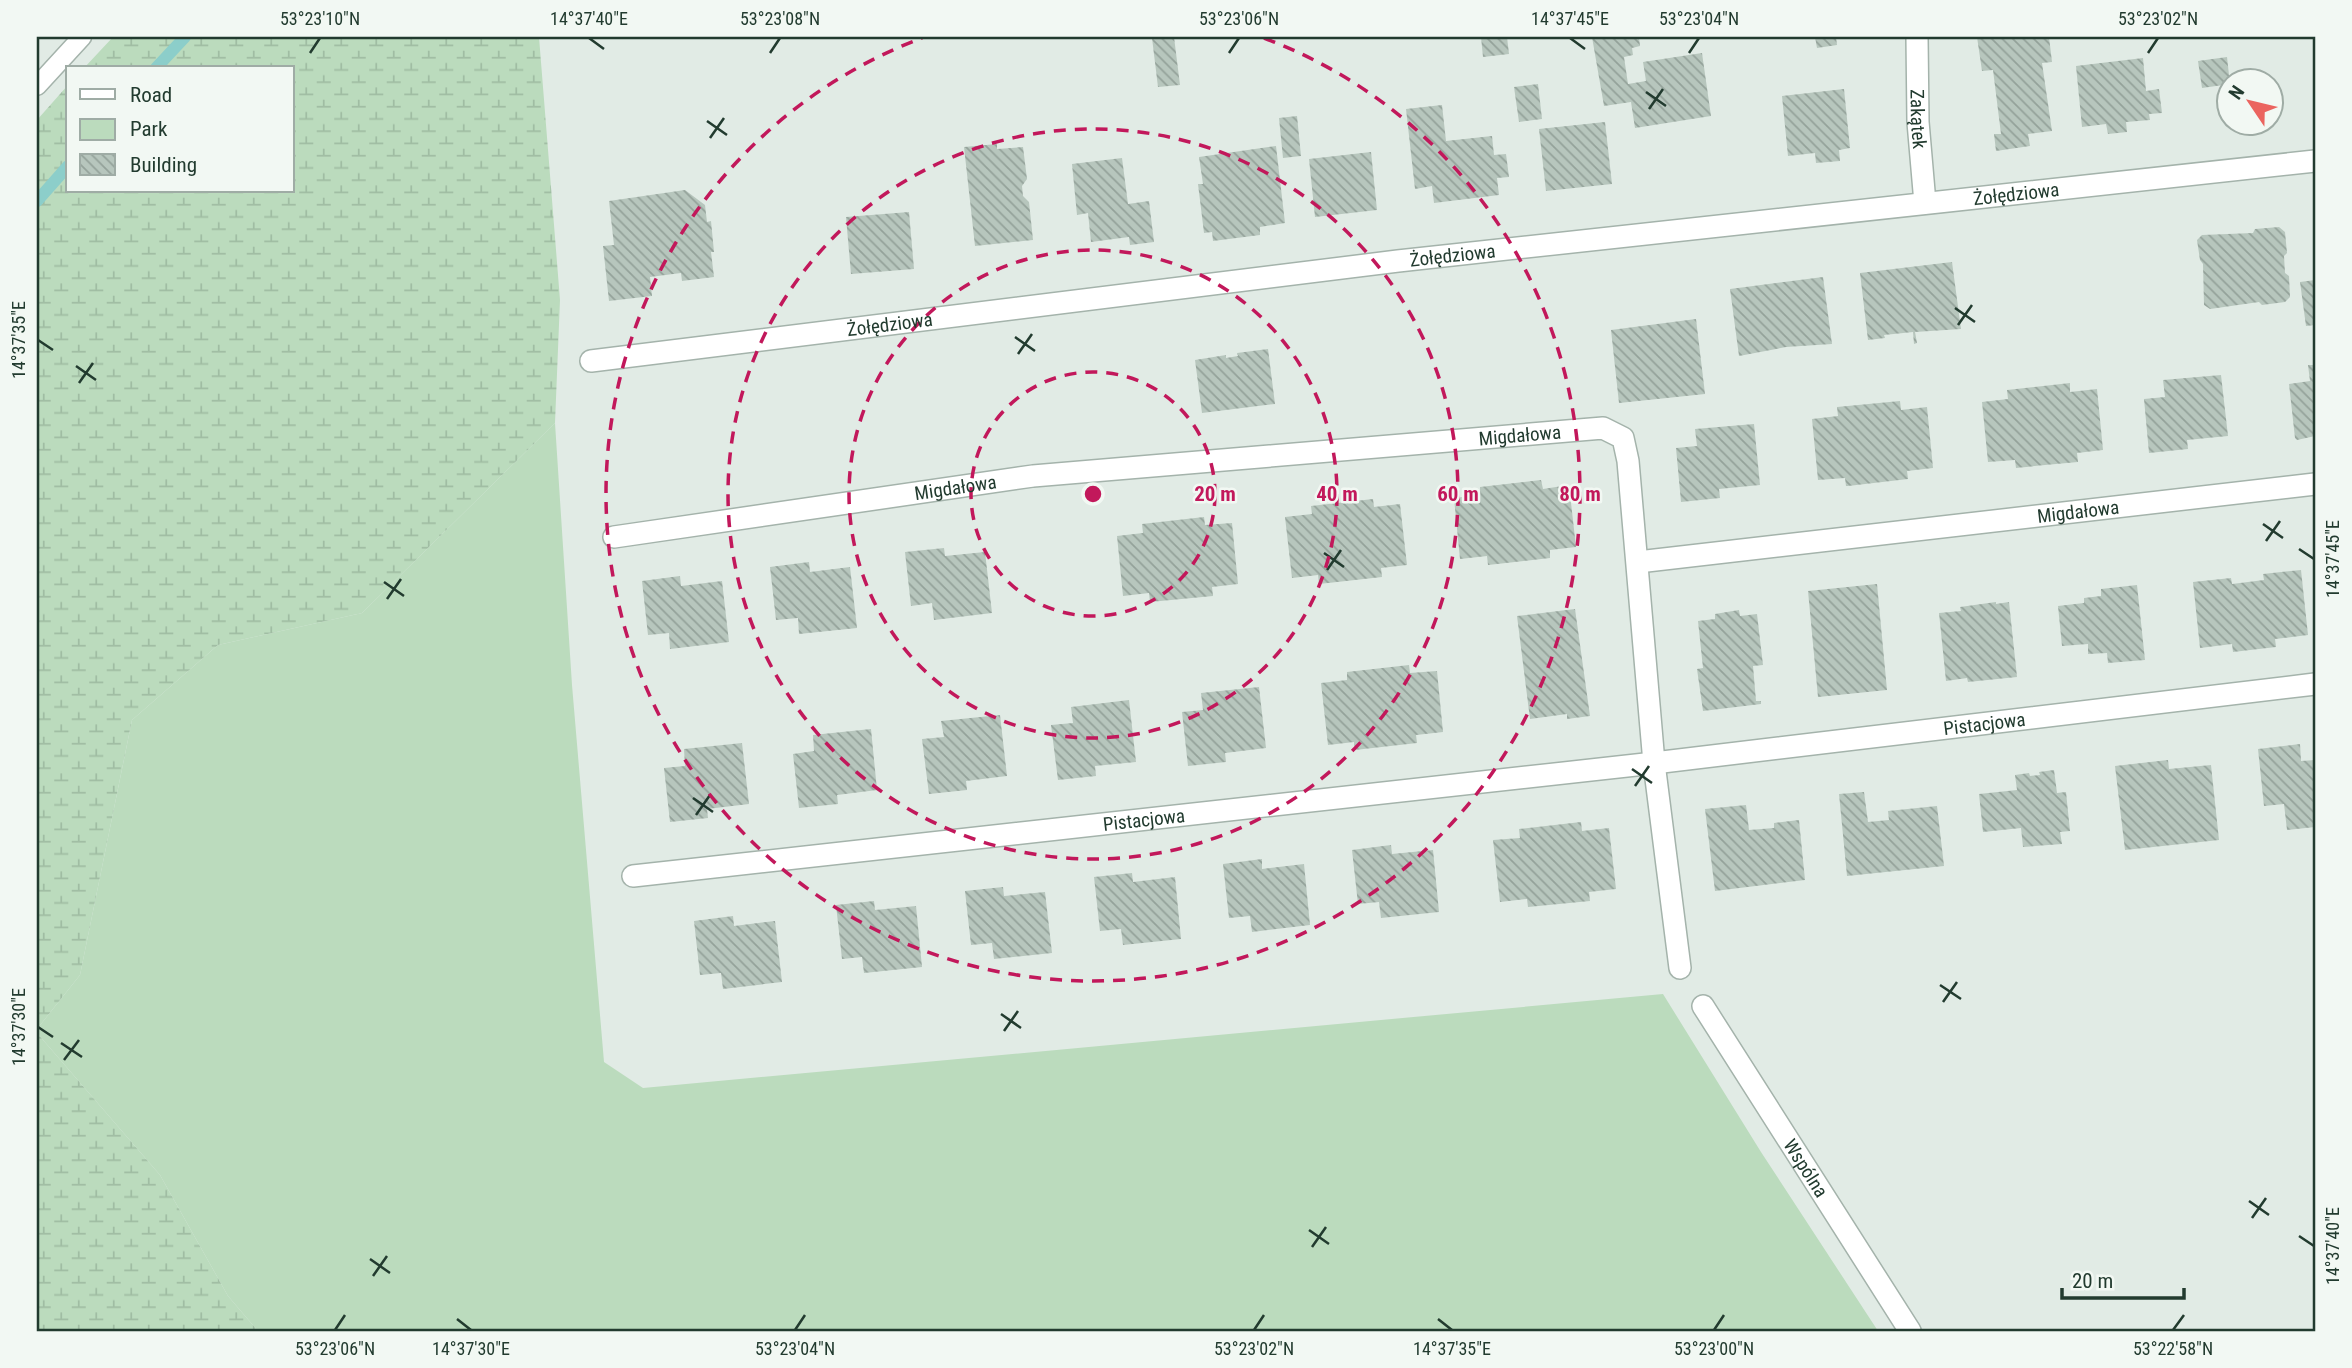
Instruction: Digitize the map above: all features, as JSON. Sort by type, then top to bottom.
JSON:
[{"type":"street","name":"Zakątek","points":[[1917,37],[1918,122],[1925,203]]},
{"type":"street","name":"Żołędziowa","points":[[591,361],[1398,261],[2315,161]]},
{"type":"street","name":"Migdałowa","points":[[614,537],[1033,476],[1603,428],[1623,439],[1628,461],[1638,562],[2315,484]]},
{"type":"street","points":[[1638,562],[1654,763],[1680,968]]},
{"type":"street","name":"Pistacjowa","points":[[633,876],[1654,763],[2315,684]]},
{"type":"street","name":"Wspólna","points":[[1703,1006],[1910,1331]]},
{"type":"lane","points":[[37,86],[82,37]]},
{"type":"green space","points":[[113,37],[539,37],[560,300],[555,423],[362,613],[218,645],[132,720],[80,975],[37,1029],[37,120],[66,87],[66,192],[294,192],[294,66],[86,66]]},
{"type":"green space","points":[[555,423],[572,685],[604,1062],[643,1088],[1663,994],[1761,1152],[1878,1331],[258,1331],[228,1296],[160,1175],[37,1033],[37,1029],[80,975],[132,720],[218,645],[362,613]]},
{"type":"green space","points":[[37,1033],[160,1175],[228,1296],[258,1331],[37,1331]]},
{"type":"building","points":[[1174,37],[1180,85],[1158,87],[1152,38]]},
{"type":"building","points":[[1481,37],[1507,37],[1509,54],[1483,57]]},
{"type":"building","points":[[1592,37],[1639,37],[1640,46],[1632,48],[1633,55],[1624,57],[1628,84],[1646,81],[1643,62],[1702,53],[1711,116],[1635,128],[1631,102],[1604,106]]},
{"type":"building","points":[[1815,37],[1836,37],[1837,45],[1817,48]]},
{"type":"building","points":[[1977,37],[2049,37],[2052,62],[2042,63],[2052,131],[2028,134],[2030,146],[1996,151],[1994,134],[2001,134],[1993,70],[1982,71]]},
{"type":"building","points":[[2227,57],[2228,66],[2216,66],[2216,86],[2202,88],[2198,61]]},
{"type":"building","points":[[2143,58],[2146,91],[2159,89],[2162,113],[2149,114],[2150,120],[2126,122],[2127,132],[2108,134],[2106,124],[2082,127],[2076,66]]},
{"type":"building","points":[[1538,84],[1542,119],[1519,122],[1514,87]]},
{"type":"building","points":[[1844,89],[1850,148],[1839,150],[1840,161],[1816,163],[1815,153],[1788,156],[1782,96]]},
{"type":"building","points":[[1442,105],[1446,141],[1492,136],[1494,155],[1506,154],[1509,177],[1497,178],[1499,195],[1434,203],[1432,186],[1415,189],[1406,109]]},
{"type":"building","points":[[1297,116],[1301,156],[1283,158],[1279,118]]},
{"type":"building","points":[[1605,122],[1612,184],[1546,191],[1539,129]]},
{"type":"building","points":[[997,144],[997,149],[1023,147],[1027,179],[1022,186],[1023,196],[1029,202],[1033,240],[975,246],[964,147]]},
{"type":"building","points":[[1276,146],[1285,223],[1260,227],[1260,235],[1213,241],[1212,232],[1204,233],[1198,184],[1203,184],[1199,157]]},
{"type":"building","points":[[1371,152],[1377,210],[1315,217],[1309,159]]},
{"type":"building","points":[[1122,158],[1128,204],[1149,201],[1154,242],[1130,245],[1129,237],[1091,242],[1088,213],[1077,215],[1072,164]]},
{"type":"building","points":[[685,190],[705,205],[707,222],[711,221],[714,277],[682,281],[681,273],[650,277],[652,296],[609,301],[603,246],[614,245],[609,201]]},
{"type":"building","points":[[909,212],[914,269],[851,274],[846,217]]},
{"type":"building","points":[[2279,227],[2285,232],[2285,273],[2289,276],[2290,297],[2285,302],[2262,305],[2259,302],[2210,309],[2204,305],[2203,264],[2197,240],[2202,235],[2253,233],[2255,229]]},
{"type":"building","points":[[1952,262],[1961,329],[1915,332],[1917,343],[1914,344],[1913,332],[1884,335],[1885,338],[1868,340],[1860,273]]},
{"type":"building","points":[[1823,277],[1832,344],[1786,347],[1739,356],[1730,289]]},
{"type":"building","points":[[2315,280],[2315,325],[2306,326],[2300,282]]},
{"type":"building","points":[[1696,319],[1705,394],[1619,403],[1611,330]]},
{"type":"building","points":[[1268,349],[1275,404],[1202,413],[1195,360],[1226,355],[1226,358],[1238,356],[1237,353]]},
{"type":"building","points":[[2308,365],[2315,365],[2315,436],[2297,440],[2289,384],[2310,381]]},
{"type":"building","points":[[2221,375],[2228,436],[2187,440],[2188,449],[2149,453],[2144,399],[2165,397],[2163,380]]},
{"type":"building","points":[[2070,383],[2070,392],[2097,389],[2103,450],[2077,453],[2078,462],[2016,468],[2015,460],[1988,462],[1982,402],[2008,399],[2007,390]]},
{"type":"building","points":[[1900,401],[1901,410],[1927,407],[1933,468],[1907,471],[1908,479],[1848,486],[1845,478],[1818,480],[1812,419],[1838,416],[1837,407]]},
{"type":"building","points":[[1754,424],[1760,485],[1719,489],[1720,498],[1681,502],[1676,448],[1697,446],[1695,429]]},
{"type":"building","points":[[1541,480],[1543,489],[1569,485],[1576,547],[1550,550],[1550,558],[1488,565],[1487,556],[1460,559],[1454,498],[1480,495],[1480,487]]},
{"type":"building","points":[[1373,499],[1374,507],[1400,504],[1407,565],[1381,568],[1382,577],[1319,584],[1318,575],[1292,578],[1285,517],[1312,514],[1311,506]]},
{"type":"building","points":[[1204,517],[1205,525],[1232,523],[1238,584],[1212,587],[1213,596],[1150,602],[1149,593],[1123,596],[1117,536],[1143,533],[1142,524]]},
{"type":"building","points":[[944,548],[945,556],[985,552],[992,613],[934,620],[932,603],[911,606],[905,552]]},
{"type":"building","points":[[809,562],[810,572],[850,567],[857,628],[799,634],[798,618],[776,620],[770,567]]},
{"type":"building","points":[[2301,570],[2308,635],[2275,639],[2276,647],[2233,652],[2232,644],[2200,648],[2193,582],[2231,578],[2232,584],[2264,580],[2263,574]]},
{"type":"building","points":[[680,576],[681,586],[722,581],[729,642],[670,649],[669,633],[648,635],[642,581]]},
{"type":"building","points":[[1877,584],[1887,690],[1818,697],[1808,591]]},
{"type":"building","points":[[2137,585],[2145,660],[2108,663],[2107,653],[2088,654],[2088,644],[2062,646],[2058,606],[2084,603],[2084,598],[2101,596],[2101,589]]},
{"type":"building","points":[[2009,602],[2017,677],[1968,682],[1967,678],[1946,681],[1939,613],[1961,611],[1960,607]]},
{"type":"building","points":[[1575,609],[1590,716],[1567,719],[1567,714],[1530,719],[1517,616]]},
{"type":"building","points":[[1739,610],[1740,616],[1757,614],[1763,665],[1753,666],[1756,701],[1761,701],[1761,704],[1703,711],[1697,669],[1703,668],[1698,621],[1715,619],[1715,614]]},
{"type":"building","points":[[1409,665],[1410,673],[1437,671],[1443,732],[1416,735],[1417,743],[1355,750],[1354,742],[1328,745],[1321,683],[1347,680],[1347,672]]},
{"type":"building","points":[[1259,687],[1266,748],[1225,753],[1226,762],[1188,766],[1182,712],[1203,710],[1201,693]]},
{"type":"building","points":[[1129,700],[1136,762],[1095,766],[1096,776],[1058,780],[1051,725],[1073,723],[1071,707]]},
{"type":"building","points":[[1000,715],[1007,776],[966,781],[967,790],[929,794],[922,739],[944,737],[941,721]]},
{"type":"building","points":[[871,729],[877,790],[837,795],[838,804],[799,808],[793,754],[814,751],[813,735]]},
{"type":"building","points":[[742,743],[749,804],[707,809],[708,818],[670,822],[664,768],[685,766],[684,749]]},
{"type":"building","points":[[2300,744],[2301,761],[2315,760],[2315,827],[2287,830],[2284,804],[2264,806],[2258,749]]},
{"type":"building","points":[[2168,760],[2169,769],[2211,765],[2219,840],[2125,850],[2115,766]]},
{"type":"building","points":[[2054,770],[2057,793],[2066,792],[2070,831],[2060,832],[2062,844],[2023,847],[2021,828],[1983,832],[1979,794],[2017,790],[2015,775],[2040,775],[2039,772]]},
{"type":"building","points":[[1864,792],[1868,822],[1889,820],[1888,811],[1937,806],[1944,866],[1847,876],[1839,794]]},
{"type":"building","points":[[1746,805],[1749,830],[1774,828],[1774,823],[1799,820],[1805,880],[1715,891],[1705,809]]},
{"type":"building","points":[[1581,822],[1582,831],[1609,828],[1616,889],[1589,892],[1590,901],[1528,907],[1527,899],[1500,902],[1493,840],[1520,838],[1519,829]]},
{"type":"building","points":[[1391,845],[1392,854],[1433,850],[1439,912],[1381,918],[1379,902],[1358,904],[1352,850]]},
{"type":"building","points":[[1262,859],[1262,869],[1304,864],[1310,925],[1252,932],[1250,916],[1229,918],[1223,864]]},
{"type":"building","points":[[1132,873],[1133,882],[1175,877],[1181,939],[1123,945],[1121,929],[1100,931],[1094,877]]},
{"type":"building","points":[[1003,887],[1004,896],[1045,892],[1052,953],[994,959],[992,943],[971,945],[965,891]]},
{"type":"building","points":[[874,901],[875,910],[916,906],[922,967],[864,973],[862,957],[842,959],[836,905]]},
{"type":"building","points":[[733,916],[734,926],[775,921],[782,982],[723,989],[721,973],[700,975],[694,921]]},
{"type":"waterway","points":[[158,66],[185,37]]},
{"type":"waterway","points":[[37,201],[66,168]]}]
